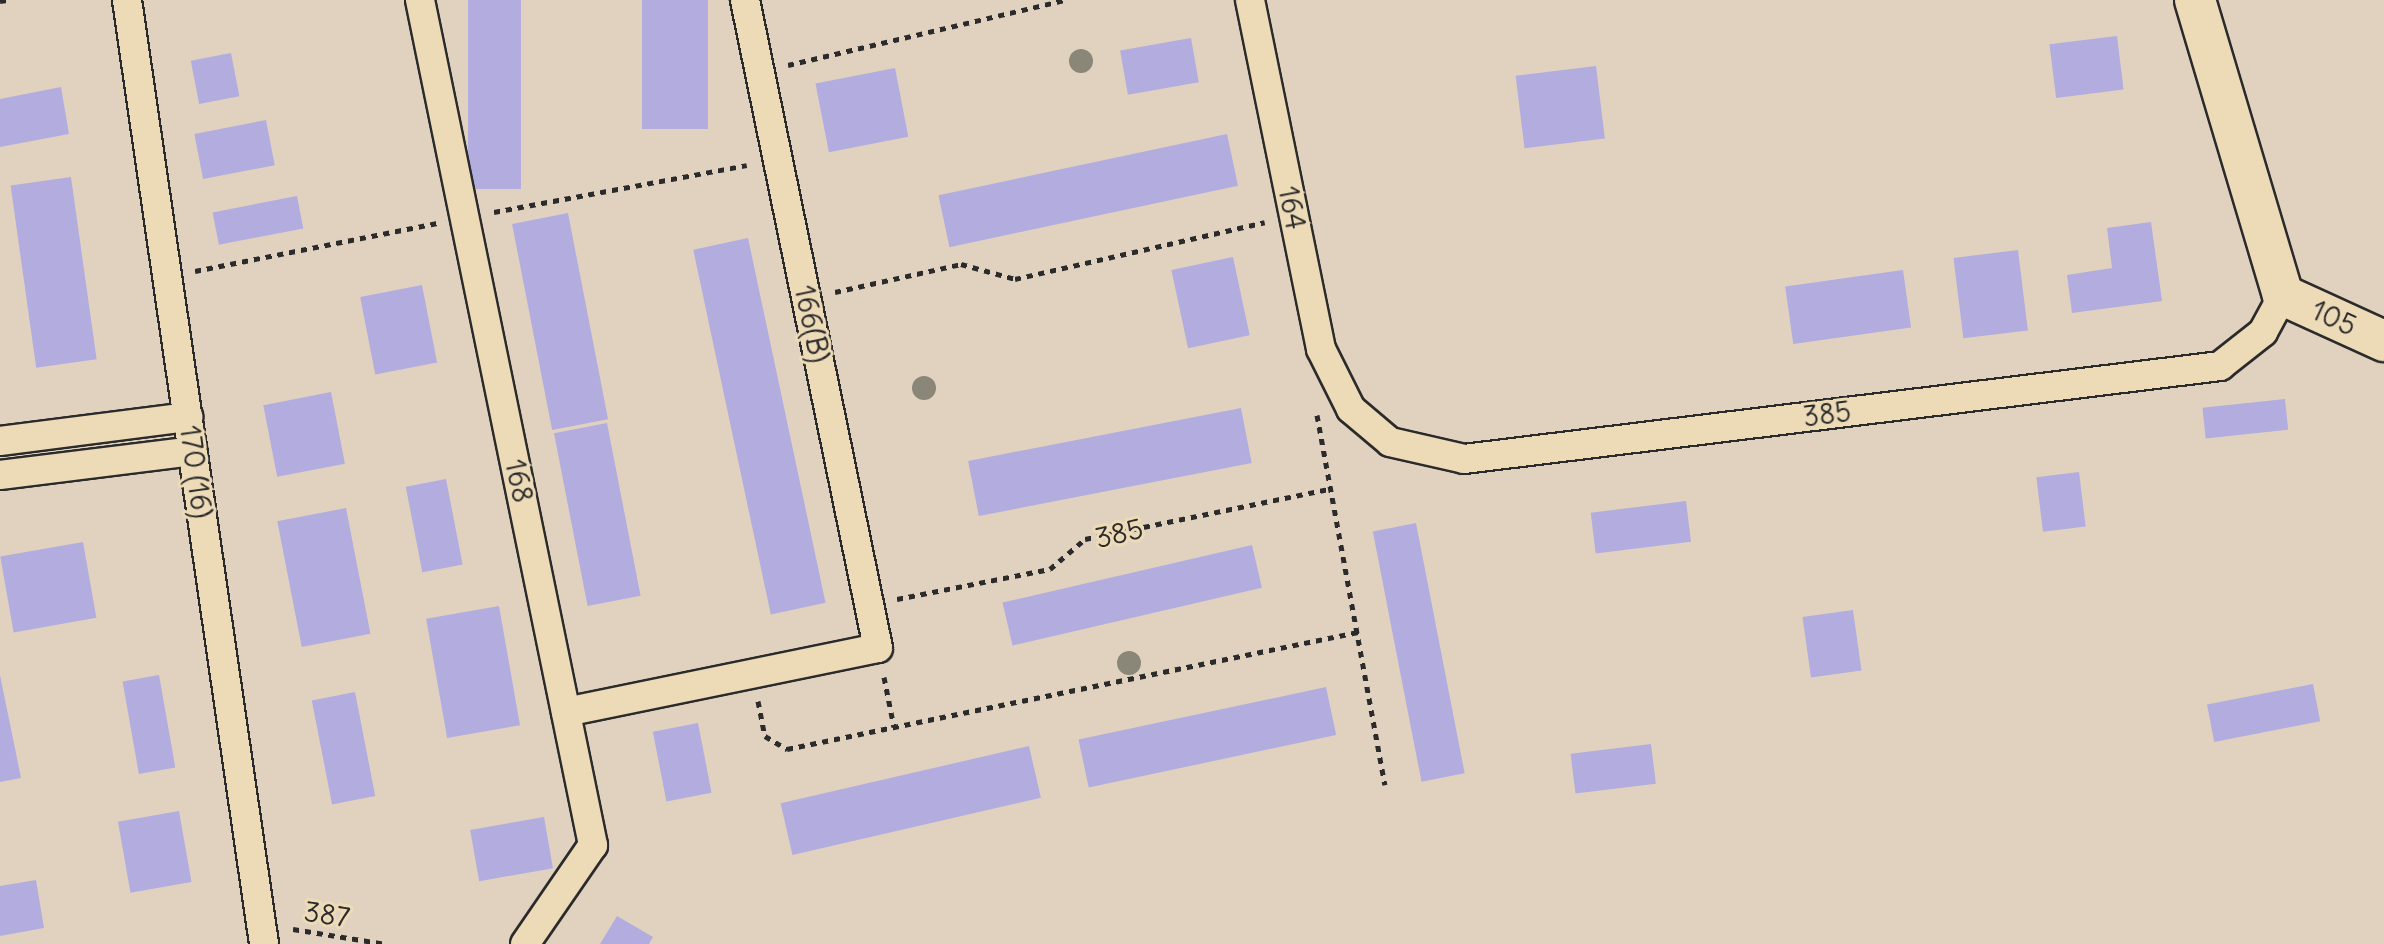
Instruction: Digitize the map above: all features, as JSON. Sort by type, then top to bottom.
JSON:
[{"type":"street","name":"170 (16)","points":[[127,0],[262,934]]},
{"type":"street","name":"168","points":[[420,0],[593,845],[525,944]]},
{"type":"street","name":"166(B)","points":[[745,0],[878,648]]},
{"type":"street","name":"164","points":[[1250,0],[1321,349],[1351,409]]},
{"type":"street","points":[[2195,0],[2283,295]]},
{"type":"street","name":"105","points":[[2283,295],[2384,341]]},
{"type":"street","name":"385","points":[[1351,409],[1390,442],[1464,459],[2220,366],[2263,332],[2283,295]]},
{"type":"street","points":[[0,441],[188,417]]},
{"type":"street","points":[[0,475],[193,451]]},
{"type":"street","points":[[566,712],[878,648]]},
{"type":"path","points":[[0,1],[7,0]]},
{"type":"path","points":[[760,71],[1065,0]]},
{"type":"path","points":[[807,298],[961,264],[1015,279],[1293,215]]},
{"type":"path","points":[[1314,400],[1385,785]]},
{"type":"path","name":"385","points":[[870,604],[1050,569],[1085,539],[1329,489]]},
{"type":"path","points":[[757,695],[765,736],[787,749],[1358,632]]},
{"type":"path","points":[[878,648],[894,727]]},
{"type":"path","name":"387","points":[[262,934],[386,944]]},
{"type":"building","points":[[468,0],[521,0],[521,189],[468,189]]},
{"type":"building","points":[[642,0],[708,0],[708,129],[642,129]]},
{"type":"building","points":[[2117,36],[2124,90],[2056,98],[2050,44]]},
{"type":"building","points":[[1191,38],[1199,82],[1128,95],[1120,51]]},
{"type":"building","points":[[231,53],[239,96],[199,104],[191,61]]},
{"type":"building","points":[[1596,66],[1605,138],[1525,148],[1516,76]]},
{"type":"building","points":[[895,68],[908,137],[829,152],[815,83]]},
{"type":"building","points":[[61,87],[69,134],[0,147],[0,99]]},
{"type":"building","points":[[266,120],[275,165],[203,179],[194,134]]},
{"type":"building","points":[[1227,134],[1238,186],[949,247],[938,195]]},
{"type":"building","points":[[71,177],[97,359],[36,368],[11,185]]},
{"type":"building","points":[[297,196],[303,228],[219,245],[213,212]]},
{"type":"building","points":[[568,213],[608,419],[552,430],[512,224]]},
{"type":"building","points":[[2151,222],[2162,301],[2072,313],[2067,275],[2112,268],[2107,228]]},
{"type":"building","points":[[748,238],[826,603],[771,614],[693,250]]},
{"type":"building","points":[[2018,250],[2028,330],[1963,338],[1953,258]]},
{"type":"building","points":[[1233,257],[1250,335],[1188,348],[1171,270]]},
{"type":"building","points":[[1903,270],[1911,327],[1793,344],[1785,287]]},
{"type":"building","points":[[422,285],[437,363],[375,375],[360,297]]},
{"type":"building","points":[[331,392],[345,464],[277,477],[263,405]]},
{"type":"building","points":[[2285,399],[2288,430],[2206,439],[2202,408]]},
{"type":"building","points":[[1241,408],[1252,463],[979,516],[968,461]]},
{"type":"building","points":[[607,423],[641,596],[588,606],[554,433]]},
{"type":"building","points":[[2079,472],[2086,527],[2043,532],[2036,477]]},
{"type":"building","points":[[446,479],[463,564],[422,572],[406,487]]},
{"type":"building","points":[[1686,501],[1691,542],[1596,553],[1591,513]]},
{"type":"building","points":[[346,508],[370,634],[302,647],[277,521]]},
{"type":"building","points":[[1416,523],[1465,773],[1421,782],[1373,531]]},
{"type":"building","points":[[83,542],[96,618],[14,632],[0,557]]},
{"type":"building","points":[[1252,545],[1262,588],[1012,645],[1003,603]]},
{"type":"building","points":[[499,606],[520,725],[447,738],[426,619]]},
{"type":"building","points":[[1853,610],[1861,670],[1811,678],[1802,617]]},
{"type":"building","points":[[0,675],[21,778],[0,782]]},
{"type":"building","points":[[159,675],[175,768],[139,774],[123,681]]},
{"type":"building","points":[[2313,684],[2320,721],[2214,742],[2207,705]]},
{"type":"building","points":[[1326,687],[1336,735],[1089,788],[1079,740]]},
{"type":"building","points":[[355,692],[375,796],[332,804],[312,700]]},
{"type":"building","points":[[698,723],[712,793],[666,801],[653,732]]},
{"type":"building","points":[[1651,744],[1656,784],[1575,794],[1571,754]]},
{"type":"building","points":[[1029,746],[1041,798],[792,855],[781,803]]},
{"type":"building","points":[[179,811],[192,882],[130,893],[118,822]]},
{"type":"building","points":[[544,817],[553,868],[479,881],[470,830]]},
{"type":"building","points":[[36,880],[44,928],[0,936],[0,886]]},
{"type":"building","points":[[617,916],[653,937],[649,944],[600,944]]}]
